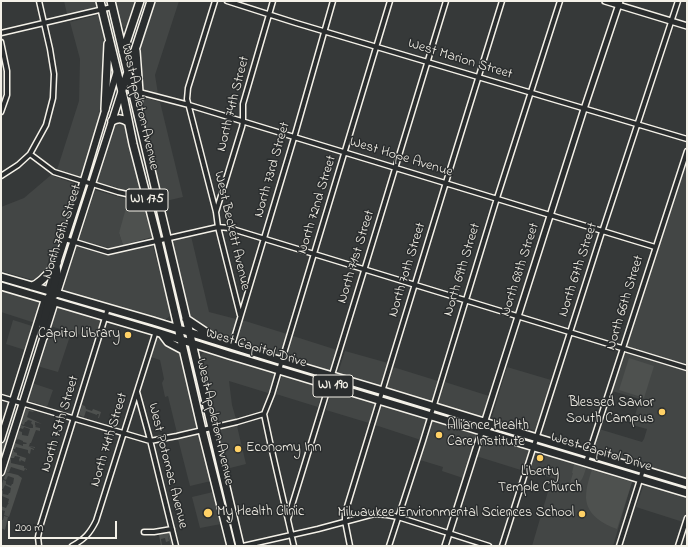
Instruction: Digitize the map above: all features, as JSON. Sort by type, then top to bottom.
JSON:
[{"type":"main road","name":"West Appleton Avenue","points":[[100,1],[174,310],[178,314],[185,336],[196,360],[242,546]]},
{"type":"main road","name":"North 76th Street","points":[[57,264],[140,1]]},
{"type":"main road","name":"North 76th Street","points":[[1,439],[52,292],[73,241],[151,1]]},
{"type":"main road","name":"West Appleton Avenue","points":[[111,4],[186,320],[183,350],[231,546]]},
{"type":"main road","points":[[117,27],[125,28],[132,25]]},
{"type":"main road","points":[[105,109],[108,36]]},
{"type":"main road","points":[[135,48],[140,92],[138,114]]},
{"type":"main road","points":[[112,121],[121,118],[128,122]]},
{"type":"main road","points":[[32,286],[41,281],[57,264]]},
{"type":"main road","points":[[52,292],[57,264]]},
{"type":"main road","name":"West Capitol Drive","points":[[1,277],[161,324],[207,348],[229,355],[687,492]]},
{"type":"main road","points":[[1,286],[158,332],[171,331],[185,336]]},
{"type":"main road","points":[[1,472],[44,336],[43,325],[50,300]]},
{"type":"main road","points":[[161,324],[170,319],[174,310]]},
{"type":"main road","points":[[127,323],[138,317]]},
{"type":"main road","points":[[186,320],[208,333],[214,340]]},
{"type":"main road","points":[[158,332],[168,342],[183,350]]},
{"type":"main road","name":"West Capitol Drive","points":[[185,336],[214,340],[232,345],[687,483]]},
{"type":"main road","points":[[215,350],[232,345]]},
{"type":"main road","points":[[196,360],[199,352],[207,348]]},
{"type":"main road","points":[[229,355],[234,351],[251,351]]},
{"type":"main road","points":[[450,421],[455,419],[472,422],[484,422]]},
{"type":"main road","points":[[482,431],[486,429],[505,431],[510,430]]},
{"type":"street","points":[[1,176],[18,165],[30,154],[46,125],[53,98],[54,74],[39,1]]},
{"type":"street","points":[[188,105],[188,88],[215,1]]},
{"type":"street","name":"West Marion Street","points":[[227,1],[584,109],[687,138]]},
{"type":"street","name":"North 74th Street","points":[[216,212],[243,122],[243,104],[273,1]]},
{"type":"street","name":"North 73rd Street","points":[[232,345],[333,1]]},
{"type":"street","name":"North 72nd Street","points":[[264,414],[282,361],[390,1]]},
{"type":"street","name":"North 71st Street","points":[[288,519],[446,1]]},
{"type":"street","name":"North 70th Street","points":[[350,546],[344,521],[345,513],[502,1]]},
{"type":"street","name":"North 69th Street","points":[[389,546],[560,1]]},
{"type":"street","points":[[605,1],[620,3],[687,26]]},
{"type":"street","name":"North 67th Street","points":[[502,546],[678,1]]},
{"type":"street","name":"North 68th Street","points":[[445,546],[584,109],[620,3]]},
{"type":"street","points":[[1,33],[102,10],[111,4]]},
{"type":"street","points":[[1,42],[7,71],[7,95],[1,112]]},
{"type":"street","name":"West Hope Avenue","points":[[140,92],[188,105],[655,247]]},
{"type":"street","name":"West Beckett Avenue","points":[[188,105],[216,212],[218,227],[240,316]]},
{"type":"street","name":"North 66th Street","points":[[586,462],[687,151]]},
{"type":"street","points":[[30,154],[54,172],[118,192],[131,195],[156,190]]},
{"type":"street","points":[[65,239],[108,252],[218,227],[229,228],[687,368]]},
{"type":"street","name":"North 75th Street","points":[[39,546],[38,537],[40,526],[108,308]]},
{"type":"street","name":"North 74th Street","points":[[72,546],[90,532],[96,521],[136,392],[158,332]]},
{"type":"street","name":"West Potomac Avenue","points":[[136,392],[141,406],[176,546]]},
{"type":"street","points":[[1,397],[150,441],[237,422],[264,414],[294,546]]},
{"type":"street","points":[[619,546],[643,470]]},
{"type":"street","points":[[242,546],[374,514],[387,514],[398,517],[489,546]]},
{"type":"street","points":[[678,546],[687,518]]},
{"type":"street","points":[[144,532],[172,529]]},
{"type":"shaded area","points":[[64,1],[98,1],[100,6],[67,14]]},
{"type":"shaded area","points":[[114,1],[137,1],[130,24],[127,26],[124,27],[119,24]]},
{"type":"shaded area","points":[[155,1],[179,1],[155,75],[158,94],[141,89],[138,51]]},
{"type":"shaded area","points":[[98,15],[106,41],[103,107],[81,177],[57,170],[79,101],[80,59],[70,22]]},
{"type":"shaded area","points":[[4,69],[5,87],[1,103],[1,70]]},
{"type":"shaded area","points":[[142,97],[160,102],[183,197],[161,202],[142,119]]},
{"type":"shaded area","points":[[122,121],[125,124],[141,189],[130,191],[96,182],[115,123]]},
{"type":"shaded area","points":[[687,159],[687,365],[628,347],[627,345]]},
{"type":"shaded area","points":[[51,175],[78,185],[52,263],[37,281],[1,271],[1,207],[24,198]]},
{"type":"shaded area","points":[[95,190],[126,199],[135,199],[119,233],[123,245],[109,248],[79,240]]},
{"type":"shaded area","points":[[141,198],[152,237],[123,245],[119,233],[126,208],[133,205],[135,199]]},
{"type":"shaded area","points":[[191,236],[209,312],[236,319],[230,340],[214,336],[190,320],[171,241]]},
{"type":"shaded area","points":[[76,246],[106,255],[153,246],[171,315],[165,320],[62,291]]},
{"type":"shaded area","points":[[1,290],[41,303],[35,323],[1,312]]},
{"type":"shaded area","points":[[58,306],[100,319],[101,320],[95,339],[50,326]]},
{"type":"shaded area","points":[[13,320],[32,326],[25,350],[6,344]]},
{"type":"shaded area","points":[[242,320],[287,334],[280,358],[235,343]]},
{"type":"shaded area","points":[[50,329],[70,336],[58,372],[37,366]]},
{"type":"shaded area","points":[[293,336],[337,350],[331,371],[287,357]]},
{"type":"shaded area","points":[[157,339],[178,348],[180,351],[198,425],[196,428],[177,433],[168,396],[165,397],[162,383],[164,379],[160,360],[151,357]]},
{"type":"shaded area","points":[[207,350],[276,371],[268,393],[229,381],[232,405],[236,419],[214,424],[199,358],[204,351]]},
{"type":"shaded area","points":[[345,351],[388,363],[381,386],[338,373]]},
{"type":"shaded area","name":"Blessed Savior South Campus","points":[[627,352],[687,370],[687,479],[593,450],[599,429],[642,442],[644,439],[647,429],[632,425],[640,399],[612,391],[624,353]]},
{"type":"shaded area","points":[[629,358],[654,366],[644,398],[619,390]]},
{"type":"shaded area","points":[[393,367],[438,381],[432,402],[387,388]]},
{"type":"shaded area","points":[[507,367],[551,380],[536,431],[492,417]]},
{"type":"shaded area","points":[[282,375],[324,387],[318,407],[276,394]]},
{"type":"shaded area","points":[[445,382],[489,396],[482,417],[438,404]]},
{"type":"shaded area","points":[[32,383],[53,390],[47,407],[27,400]]},
{"type":"shaded area","points":[[332,390],[375,403],[369,423],[326,410]]},
{"type":"shaded area","points":[[382,404],[428,419],[421,440],[375,425]]},
{"type":"shaded area","points":[[82,405],[85,406],[86,409],[92,411],[93,409],[101,412],[99,418],[99,414],[97,415],[86,411],[84,417],[79,415]]},
{"type":"shaded area","points":[[16,406],[15,418],[1,461],[1,449],[13,409]]},
{"type":"shaded area","points":[[26,409],[34,411],[29,411],[27,417],[42,424],[35,422],[35,427],[40,428],[40,431],[36,430],[29,446],[35,448],[28,446],[34,449],[31,449],[30,454],[28,453],[28,450],[16,447],[13,449],[15,443],[23,446],[23,444],[27,443],[18,439],[16,440],[19,431],[22,432],[22,435],[28,436],[30,429],[24,427],[23,429],[20,428],[21,425],[33,428],[31,423],[32,421],[28,420],[24,425],[21,424]]},
{"type":"shaded area","points":[[432,420],[477,434],[463,478],[442,471],[443,467],[420,460]]},
{"type":"shaded area","points":[[237,426],[246,464],[226,469],[215,430]]},
{"type":"shaded area","points":[[197,433],[200,435],[211,481],[190,486],[178,439]]},
{"type":"shaded area","points":[[483,433],[531,448],[524,471],[476,456]]},
{"type":"shaded area","points":[[13,450],[17,453],[17,455],[26,458],[25,462],[21,460],[20,462],[20,457],[15,456],[14,458],[11,458],[11,463],[24,466],[27,470],[25,469],[24,471],[11,467],[9,472],[6,472]]},
{"type":"shaded area","name":"Milwaukee Environmental Sciences School","points":[[535,452],[632,482],[613,546],[532,546],[552,478],[529,471]]},
{"type":"shaded area","points":[[574,464],[586,468],[580,482],[574,484],[570,483]]},
{"type":"shaded area","points":[[592,470],[632,482],[617,529],[601,521],[589,509],[586,498]]},
{"type":"shaded area","points":[[6,472],[18,475],[22,478],[9,517],[4,515],[5,511],[1,510],[1,506],[6,508],[9,504],[9,499],[2,496],[1,498],[1,487],[3,480],[6,481],[6,484],[11,486],[13,484],[14,478],[8,476],[6,480],[4,479]],"holes":[[[5,485],[11,488],[8,495],[3,494],[1,489],[3,489]]]},
{"type":"shaded area","points":[[644,484],[687,497],[687,507],[683,522],[636,507]]},
{"type":"shaded area","points":[[213,492],[221,524],[200,528],[192,497]]},
{"type":"shaded area","points":[[4,516],[8,517],[5,530],[1,528],[1,520],[3,520]]},
{"type":"shaded area","points":[[169,533],[172,546],[168,535],[169,541],[166,542],[165,538],[161,539],[161,546],[159,535]]},
{"type":"place","name":"Capitol Library","points":[[128,335]]},
{"type":"place","name":"Blessed Savior South Campus","points":[[662,412]]},
{"type":"place","name":"Alliance Health Care Institute","points":[[439,435]]},
{"type":"place","name":"Economy Inn","points":[[238,449]]},
{"type":"place","name":"Liberty Temple Church","points":[[540,458]]},
{"type":"place","name":"My Health Clinic","points":[[208,513]]},
{"type":"place","name":"Milwaukee Environmental Sciences School","points":[[582,514]]}]
